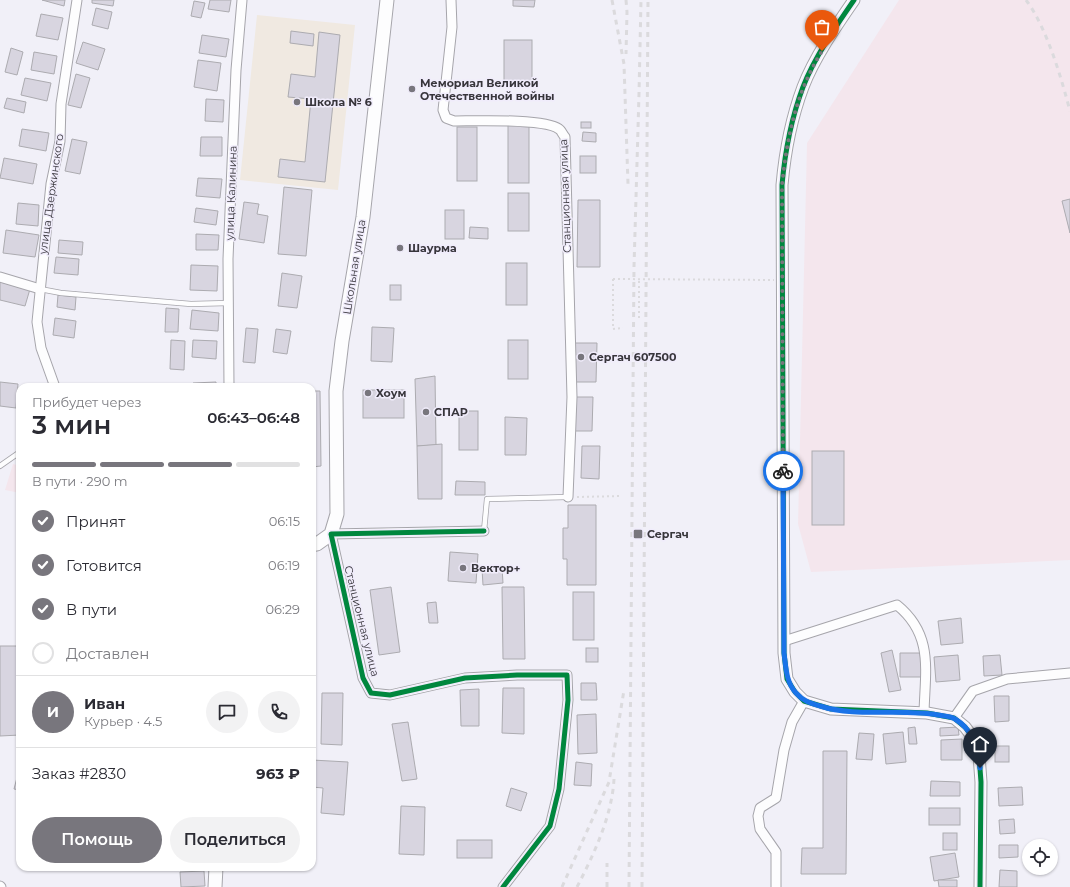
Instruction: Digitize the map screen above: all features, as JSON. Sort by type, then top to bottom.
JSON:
[{"type":"main road","name":"Школьная улица","points":[[331,534],[337,514],[336,391],[342,342],[363,217],[387,0]]},
{"type":"main road","points":[[316,544],[331,534]]},
{"type":"main road","points":[[215,887],[216,871]]},
{"type":"street","name":"улица Дзержинского","points":[[54,383],[41,348],[37,322],[51,184],[60,141],[61,104],[77,0]]},
{"type":"street","name":"улица Калинина","points":[[229,383],[228,259],[236,70],[242,0]]},
{"type":"street","name":"Станционная улица","points":[[451,0],[452,27],[443,110],[446,118],[454,121],[521,122],[543,124],[560,129],[565,137],[572,397],[568,497]]},
{"type":"street","points":[[854,0],[816,60],[803,85],[792,118],[784,163],[782,185],[784,653],[787,679],[795,692],[804,701],[831,709],[924,713],[954,718],[965,727],[974,739],[979,755],[981,782],[980,887]]},
{"type":"street","points":[[0,277],[40,289]]},
{"type":"street","points":[[331,534],[484,531]]},
{"type":"street","name":"Станционная улица","points":[[331,534],[363,678],[371,693],[390,695],[465,678],[517,675],[567,675],[568,700],[559,789],[550,826],[504,887]]},
{"type":"street","points":[[784,641],[897,606],[905,612],[920,632],[926,654],[924,713]]},
{"type":"street","points":[[954,718],[973,691],[1007,679],[1070,673]]},
{"type":"street","points":[[776,887],[776,852],[760,829],[758,816],[760,808],[776,798],[786,743],[792,722],[804,701]]},
{"type":"lane","points":[[40,289],[61,293],[191,304],[229,303]]},
{"type":"lane","points":[[0,466],[16,455]]},
{"type":"lane","points":[[484,531],[487,499],[568,497]]},
{"type":"path","points":[[623,328],[613,329],[613,279],[774,280]]},
{"type":"path","points":[[639,279],[639,318]]},
{"type":"path","points":[[568,497],[622,496]]},
{"type":"shaded area","points":[[899,0],[1070,0],[1070,560],[811,572],[798,524],[807,143]]},
{"type":"shaded area","name":"Школа № 6","points":[[257,15],[355,25],[338,190],[240,180]]},
{"type":"shaded area","points":[[13,464],[16,465],[16,492],[5,490]]},
{"type":"building","points":[[42,0],[65,0],[64,6]]},
{"type":"building","points":[[92,0],[114,0],[113,6],[92,3]]},
{"type":"building","points":[[210,0],[231,0],[229,12],[208,9]]},
{"type":"building","points":[[513,0],[535,0],[534,7],[513,6]]},
{"type":"building","points":[[194,1],[205,3],[201,18],[191,16]]},
{"type":"building","points":[[96,8],[112,12],[108,29],[92,25]]},
{"type":"building","points":[[41,14],[63,18],[58,40],[36,36]]},
{"type":"building","points":[[291,31],[314,34],[313,46],[290,43]]},
{"type":"building","points":[[319,32],[340,35],[325,182],[278,177],[280,159],[305,162],[311,99],[288,97],[291,74],[315,77]]},
{"type":"building","points":[[202,35],[229,39],[226,57],[199,53]]},
{"type":"building","points":[[504,40],[532,40],[532,84],[504,84]]},
{"type":"building","points":[[83,42],[105,49],[98,70],[76,63]]},
{"type":"building","points":[[11,48],[23,52],[17,75],[5,72]]},
{"type":"building","points":[[34,52],[57,56],[54,74],[31,70]]},
{"type":"building","points":[[198,60],[221,63],[217,91],[194,87]]},
{"type":"building","points":[[76,74],[90,78],[81,108],[68,105]]},
{"type":"building","points":[[25,78],[51,83],[47,101],[21,95]]},
{"type":"building","points":[[7,98],[26,102],[24,113],[4,108]]},
{"type":"building","points":[[206,99],[224,100],[223,122],[205,121]]},
{"type":"building","points":[[581,122],[591,122],[591,128],[581,128]]},
{"type":"building","points":[[508,124],[529,124],[529,183],[508,183]]},
{"type":"building","points":[[457,127],[477,127],[477,181],[457,181]]},
{"type":"building","points":[[22,129],[49,133],[46,151],[19,146]]},
{"type":"building","points":[[583,132],[596,133],[596,142],[582,141]]},
{"type":"building","points":[[201,137],[222,137],[222,156],[200,156]]},
{"type":"building","points":[[72,139],[87,142],[80,174],[65,171]]},
{"type":"building","points":[[580,156],[596,156],[596,173],[580,173]]},
{"type":"building","points":[[4,158],[37,164],[33,184],[0,178]]},
{"type":"building","points":[[198,178],[222,179],[220,198],[196,196]]},
{"type":"building","points":[[284,187],[312,190],[306,256],[278,254]]},
{"type":"building","points":[[508,193],[529,193],[529,231],[508,231]]},
{"type":"building","points":[[1070,199],[1070,233],[1062,201]]},
{"type":"building","points":[[578,200],[600,200],[600,267],[577,267]]},
{"type":"building","points":[[244,202],[259,204],[257,214],[268,216],[264,243],[239,239]]},
{"type":"building","points":[[18,203],[39,205],[38,226],[16,224]]},
{"type":"building","points":[[196,208],[218,211],[216,225],[194,222]]},
{"type":"building","points":[[445,210],[464,210],[464,239],[445,239]]},
{"type":"building","points":[[470,227],[488,228],[488,239],[469,238]]},
{"type":"building","points":[[6,230],[39,235],[35,257],[3,253]]},
{"type":"building","points":[[196,234],[219,235],[218,250],[196,250]]},
{"type":"building","points":[[59,240],[83,242],[82,255],[58,253]]},
{"type":"building","points":[[56,257],[79,259],[78,275],[54,273]]},
{"type":"building","points":[[506,263],[527,263],[527,305],[506,305]]},
{"type":"building","points":[[191,265],[218,266],[217,291],[190,290]]},
{"type":"building","points":[[282,273],[302,276],[297,308],[278,306]]},
{"type":"building","points":[[0,282],[30,289],[25,306],[0,300]]},
{"type":"building","points":[[390,285],[401,285],[401,300],[390,300]]},
{"type":"building","points":[[58,295],[76,297],[75,310],[57,307]]},
{"type":"building","points":[[166,308],[179,309],[178,332],[165,332]]},
{"type":"building","points":[[192,310],[219,313],[218,331],[190,329]]},
{"type":"building","points":[[55,318],[76,321],[74,338],[53,335]]},
{"type":"building","points":[[372,327],[394,328],[392,362],[371,361]]},
{"type":"building","points":[[246,328],[258,329],[255,363],[243,362]]},
{"type":"building","points":[[276,329],[291,331],[287,354],[273,352]]},
{"type":"building","points":[[171,340],[185,341],[184,370],[170,369]]},
{"type":"building","points":[[193,340],[217,341],[216,359],[192,357]]},
{"type":"building","points":[[508,340],[528,340],[528,379],[508,379]]},
{"type":"building","points":[[575,343],[597,343],[596,382],[575,382]]},
{"type":"building","name":"СПАР","points":[[435,376],[436,445],[417,446],[415,379]]},
{"type":"building","points":[[0,382],[16,384],[16,408],[0,406]]},
{"type":"building","points":[[216,382],[216,383],[193,383]]},
{"type":"building","points":[[363,390],[404,390],[404,418],[363,418]]},
{"type":"building","points":[[316,391],[320,391],[321,466],[316,467]]},
{"type":"building","points":[[576,397],[593,397],[592,431],[575,431]]},
{"type":"building","points":[[459,411],[478,411],[478,450],[459,450]]},
{"type":"building","points":[[505,417],[527,418],[526,455],[505,455]]},
{"type":"building","points":[[442,444],[442,499],[418,499],[417,446]]},
{"type":"building","points":[[582,446],[600,446],[599,479],[581,478]]},
{"type":"building","points":[[812,451],[844,451],[844,525],[812,525]]},
{"type":"building","points":[[456,481],[485,482],[485,495],[455,495]]},
{"type":"building","points":[[568,505],[596,505],[596,585],[567,585],[567,559],[563,559],[563,528],[568,528]]},
{"type":"building","name":"Вектор+","points":[[450,552],[478,554],[476,583],[448,581]]},
{"type":"building","points":[[502,568],[503,583],[483,585],[482,569]]},
{"type":"building","points":[[391,587],[400,652],[379,655],[370,590]]},
{"type":"building","points":[[502,587],[524,587],[525,659],[503,659]]},
{"type":"building","points":[[573,592],[594,592],[594,640],[573,640]]},
{"type":"building","points":[[436,602],[438,623],[429,623],[427,603]]},
{"type":"building","points":[[961,618],[963,643],[941,645],[938,621]]},
{"type":"building","points":[[0,646],[16,646],[16,735],[0,736]]},
{"type":"building","points":[[586,648],[598,648],[598,662],[586,662]]},
{"type":"building","points":[[892,650],[901,690],[889,692],[881,653]]},
{"type":"building","points":[[900,653],[921,653],[922,677],[900,677]]},
{"type":"building","points":[[958,655],[960,680],[936,682],[934,657]]},
{"type":"building","points":[[1000,655],[1002,675],[984,676],[983,656]]},
{"type":"building","points":[[581,683],[596,683],[597,700],[581,700]]},
{"type":"building","points":[[503,688],[524,688],[524,734],[502,733]]},
{"type":"building","points":[[479,689],[479,726],[461,726],[460,690]]},
{"type":"building","points":[[322,693],[343,693],[342,745],[321,744]]},
{"type":"building","points":[[994,696],[1009,696],[1009,721],[995,722]]},
{"type":"building","points":[[596,714],[597,753],[578,754],[577,715]]},
{"type":"building","points":[[408,722],[417,779],[402,781],[392,724]]},
{"type":"building","points":[[915,727],[917,744],[909,744],[908,728]]},
{"type":"building","points":[[958,727],[959,735],[940,736],[940,728]]},
{"type":"building","points":[[903,732],[906,762],[886,764],[883,734]]},
{"type":"building","points":[[859,733],[874,734],[872,760],[856,759]]},
{"type":"building","points":[[962,739],[962,760],[941,760],[941,740]]},
{"type":"building","points":[[995,746],[1009,746],[1009,762],[995,762]]},
{"type":"building","points":[[823,751],[847,751],[846,874],[801,874],[802,848],[823,848]]},
{"type":"building","points":[[316,760],[348,762],[344,815],[321,813],[323,788],[316,787]]},
{"type":"building","points":[[576,762],[592,764],[591,786],[574,785]]},
{"type":"building","points":[[931,781],[960,782],[960,796],[930,796]]},
{"type":"building","points":[[1022,787],[1023,805],[999,806],[998,788]]},
{"type":"building","points":[[511,788],[527,793],[521,811],[506,806]]},
{"type":"building","points":[[401,806],[425,807],[424,855],[399,854]]},
{"type":"building","points":[[929,808],[960,808],[960,825],[929,825]]},
{"type":"building","points":[[1014,819],[1015,833],[1000,834],[999,820]]},
{"type":"building","points":[[943,833],[957,833],[957,850],[943,850]]},
{"type":"building","points":[[457,840],[492,840],[492,858],[457,858]]},
{"type":"building","points":[[999,845],[1018,845],[1018,857],[999,858]]},
{"type":"building","points":[[955,853],[959,877],[934,881],[930,857]]},
{"type":"building","points":[[1000,870],[1017,871],[1017,887],[999,887]]},
{"type":"building","points":[[204,871],[205,886],[181,887],[180,872]]},
{"type":"building","points":[[938,880],[957,880],[957,887],[939,887]]},
{"type":"railway","points":[[612,0],[624,64],[628,184]]},
{"type":"railway","points":[[626,0],[626,54]]},
{"type":"railway","points":[[629,887],[634,267],[641,0]]},
{"type":"railway","points":[[642,887],[648,0]]},
{"type":"railway","points":[[1026,0],[1034,11],[1047,38],[1058,68],[1070,111]]},
{"type":"railway","points":[[562,887],[609,782],[624,690]]},
{"type":"railway","points":[[577,887],[596,848],[606,821],[613,793],[614,779]]},
{"type":"railway","points":[[607,863],[607,887]]},
{"type":"cycle path","points":[[854,0],[819,54],[803,87],[789,135],[782,185],[784,653],[787,679],[795,692],[804,701],[831,709],[927,713],[954,718],[965,727],[974,739],[979,755],[981,782],[980,887]]},
{"type":"cycle path","points":[[484,531],[331,534],[363,678],[371,693],[390,695],[465,678],[517,675],[567,675],[568,700],[559,789],[550,826],[503,887]]},
{"type":"way so far","points":[[783,471],[782,185],[786,149],[792,118],[803,85],[822,51]]},
{"type":"place","name":"Мемориал Великой Отечественной войны","points":[[412,89]]},
{"type":"place","name":"Школа № 6","points":[[297,102]]},
{"type":"place","name":"Шаурма","points":[[400,248]]},
{"type":"place","name":"Сергач 607500","points":[[581,357]]},
{"type":"place","name":"Хоум","points":[[368,393]]},
{"type":"place","name":"СПАР","points":[[426,412]]},
{"type":"place","name":"Сергач","points":[[638,534]]},
{"type":"place","name":"Вектор+","points":[[463,568]]},
{"type":"route","points":[[783,471],[784,653],[787,679],[795,692],[804,701],[831,709],[927,713],[954,718],[965,727],[974,739],[979,755],[980,768]]}]
